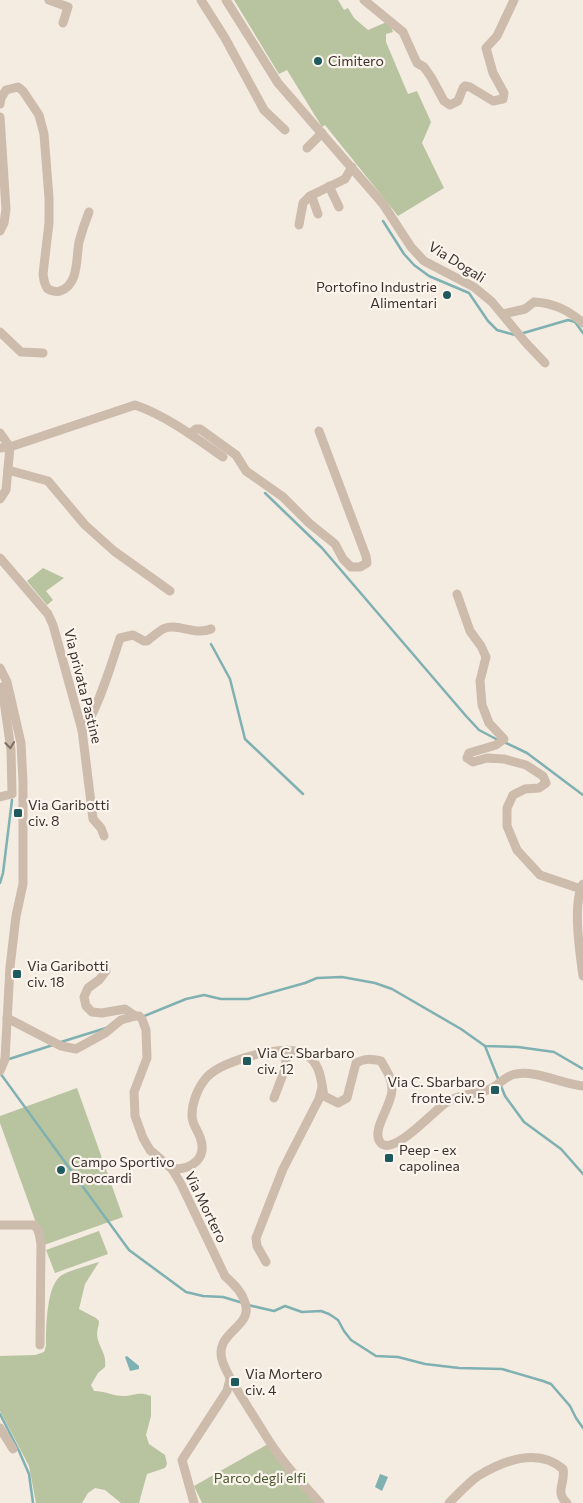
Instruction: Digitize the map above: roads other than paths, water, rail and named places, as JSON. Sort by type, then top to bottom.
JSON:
[{"type":"street","points":[[49,0],[68,7],[63,23]]},
{"type":"street","points":[[202,0],[264,110],[285,130]]},
{"type":"street","name":"Via Dogali","points":[[226,0],[278,84],[383,204],[411,247],[424,261],[474,287],[492,302],[526,344],[545,363]]},
{"type":"street","points":[[364,0],[403,32],[412,56],[431,76],[444,101],[450,105],[458,101],[463,88],[466,86],[493,101],[503,98],[504,93],[493,73],[486,48],[496,36],[514,0]]},
{"type":"street","points":[[0,104],[0,98],[6,90],[18,87],[23,91],[39,116],[44,134],[49,223],[43,274],[44,282],[48,289],[61,290],[68,286],[74,276],[79,242],[89,212]]},
{"type":"street","points":[[0,117],[6,209],[4,223],[0,231]]},
{"type":"street","points":[[307,148],[322,133]]},
{"type":"street","points":[[299,225],[303,203],[310,196],[345,180],[352,168]]},
{"type":"street","points":[[329,186],[339,206]]},
{"type":"street","points":[[310,196],[318,214]]},
{"type":"street","points":[[503,314],[525,309],[534,302],[549,303],[560,307],[583,324]]},
{"type":"street","points":[[0,332],[22,352],[43,353]]},
{"type":"street","points":[[5,448],[135,405],[145,408],[190,434],[223,457]]},
{"type":"street","points":[[190,434],[196,429],[200,429],[236,455],[246,471],[283,497],[309,523],[335,544],[343,559],[352,567],[360,567],[366,563],[366,556],[320,431]]},
{"type":"street","points":[[0,433],[5,448],[8,470],[6,490],[0,499]]},
{"type":"street","points":[[8,470],[48,481],[85,525],[114,551],[170,591]]},
{"type":"street","name":"Via privata Pastine","points":[[0,558],[48,614],[53,626],[82,730],[93,819],[101,828],[104,836]]},
{"type":"street","points":[[457,594],[470,631],[481,646],[486,657],[480,681],[482,705],[490,723],[504,739],[496,745],[469,753],[466,758],[473,762],[488,758],[504,759],[526,765],[543,776],[546,783],[539,788],[525,789],[512,795],[507,808],[507,826],[517,850],[540,875],[582,886],[578,906],[583,976]]},
{"type":"street","points":[[82,730],[86,726],[99,697],[120,638],[133,635],[147,641],[164,628],[171,627],[195,631],[211,629]]},
{"type":"street","points":[[0,668],[7,682],[21,743],[23,782],[23,884],[16,916],[11,959],[5,1059],[0,1071]]},
{"type":"street","points":[[0,680],[11,750],[12,794],[0,797]]},
{"type":"street","points":[[106,971],[99,980],[88,988],[84,997],[86,1006],[92,1012],[102,1014],[125,1009],[135,1016]]},
{"type":"street","points":[[7,1018],[61,1046],[76,1049],[106,1033],[121,1020],[135,1016]]},
{"type":"street","name":"Via Mortero","points":[[135,1016],[139,1016],[142,1019],[146,1030],[146,1058],[134,1092],[135,1116],[142,1138],[150,1150],[172,1169],[225,1276],[238,1290],[246,1303],[243,1321],[226,1338],[220,1349],[222,1362],[230,1380]]},
{"type":"street","points":[[172,1169],[187,1168],[198,1161],[202,1154],[200,1137],[194,1127],[192,1116],[197,1093],[208,1076],[231,1063],[249,1056],[287,1050],[294,1050],[307,1055],[316,1064],[321,1074],[324,1096],[338,1103],[347,1098],[356,1063],[371,1059],[381,1061],[391,1080],[392,1089],[391,1100],[377,1134],[378,1141],[388,1146],[420,1126],[446,1102],[464,1094],[490,1089],[515,1074],[528,1074],[583,1086]]},
{"type":"street","points":[[274,1098],[285,1069],[287,1050]]},
{"type":"street","points":[[266,1262],[257,1246],[256,1238],[283,1169],[319,1098],[322,1087]]},
{"type":"street","points":[[0,1225],[34,1225],[40,1236],[40,1345]]},
{"type":"street","points":[[194,1503],[182,1460],[227,1391],[230,1380]]},
{"type":"street","points":[[230,1380],[278,1454],[320,1503]]},
{"type":"street","points":[[0,1428],[13,1449]]},
{"type":"street","points":[[449,1503],[478,1477],[504,1463],[527,1457],[537,1458],[563,1469],[564,1478],[560,1493],[562,1499],[567,1503]]},
{"type":"water","points":[[127,1356],[139,1366],[139,1369],[130,1371],[125,1357]]},
{"type":"water","points":[[380,1474],[388,1477],[382,1491],[375,1487]]},
{"type":"waterway","points":[[383,221],[404,254],[414,265],[429,276],[469,293],[488,321],[497,330],[515,335]]},
{"type":"waterway","points":[[520,334],[568,320],[575,322],[583,333]]},
{"type":"waterway","points":[[265,493],[322,548],[479,730],[498,740]]},
{"type":"waterway","points":[[211,644],[230,679],[245,739],[303,794]]},
{"type":"waterway","points":[[504,742],[527,753],[583,795]]},
{"type":"waterway","points":[[0,883],[3,873],[12,800]]},
{"type":"waterway","points":[[142,1017],[186,999],[204,995],[221,999],[248,999],[317,978],[342,977],[375,983],[392,989],[461,1029],[485,1046],[518,1047],[554,1052],[583,1069]]},
{"type":"waterway","points":[[61,1042],[106,1028]]},
{"type":"waterway","points":[[6,1060],[53,1045]]},
{"type":"waterway","points":[[485,1046],[505,1096],[524,1122],[561,1149],[583,1174]]},
{"type":"waterway","points":[[0,1073],[129,1250],[186,1292],[203,1296],[223,1297],[243,1303]]},
{"type":"waterway","points":[[248,1305],[274,1311],[285,1306],[302,1312],[321,1311],[329,1314],[338,1320],[351,1340],[376,1356],[398,1357],[425,1364],[459,1368],[502,1369],[543,1381],[551,1384],[570,1406],[583,1428]]},
{"type":"waterway","points":[[0,1414],[29,1474],[33,1503]]},
{"type":"place","name":"Cimitero","points":[[318,61]]},
{"type":"place","name":"Portofino Industrie Alimentari","points":[[447,295]]},
{"type":"place","name":"Via Garibotti civ. 8","points":[[18,813]]},
{"type":"place","name":"Via Garibotti civ. 18","points":[[17,974]]},
{"type":"place","name":"Via C. Sbarbaro civ. 12","points":[[247,1061]]},
{"type":"place","name":"Via C. Sbarbaro fronte civ. 5","points":[[495,1090]]},
{"type":"place","name":"Peep - ex capolinea","points":[[389,1158]]},
{"type":"place","name":"Campo Sportivo Broccardi","points":[[61,1170]]},
{"type":"place","name":"Via Mortero civ. 4","points":[[235,1382]]},
{"type":"park label","name":"Parco degli elfi","points":[[260,1478]]}]
